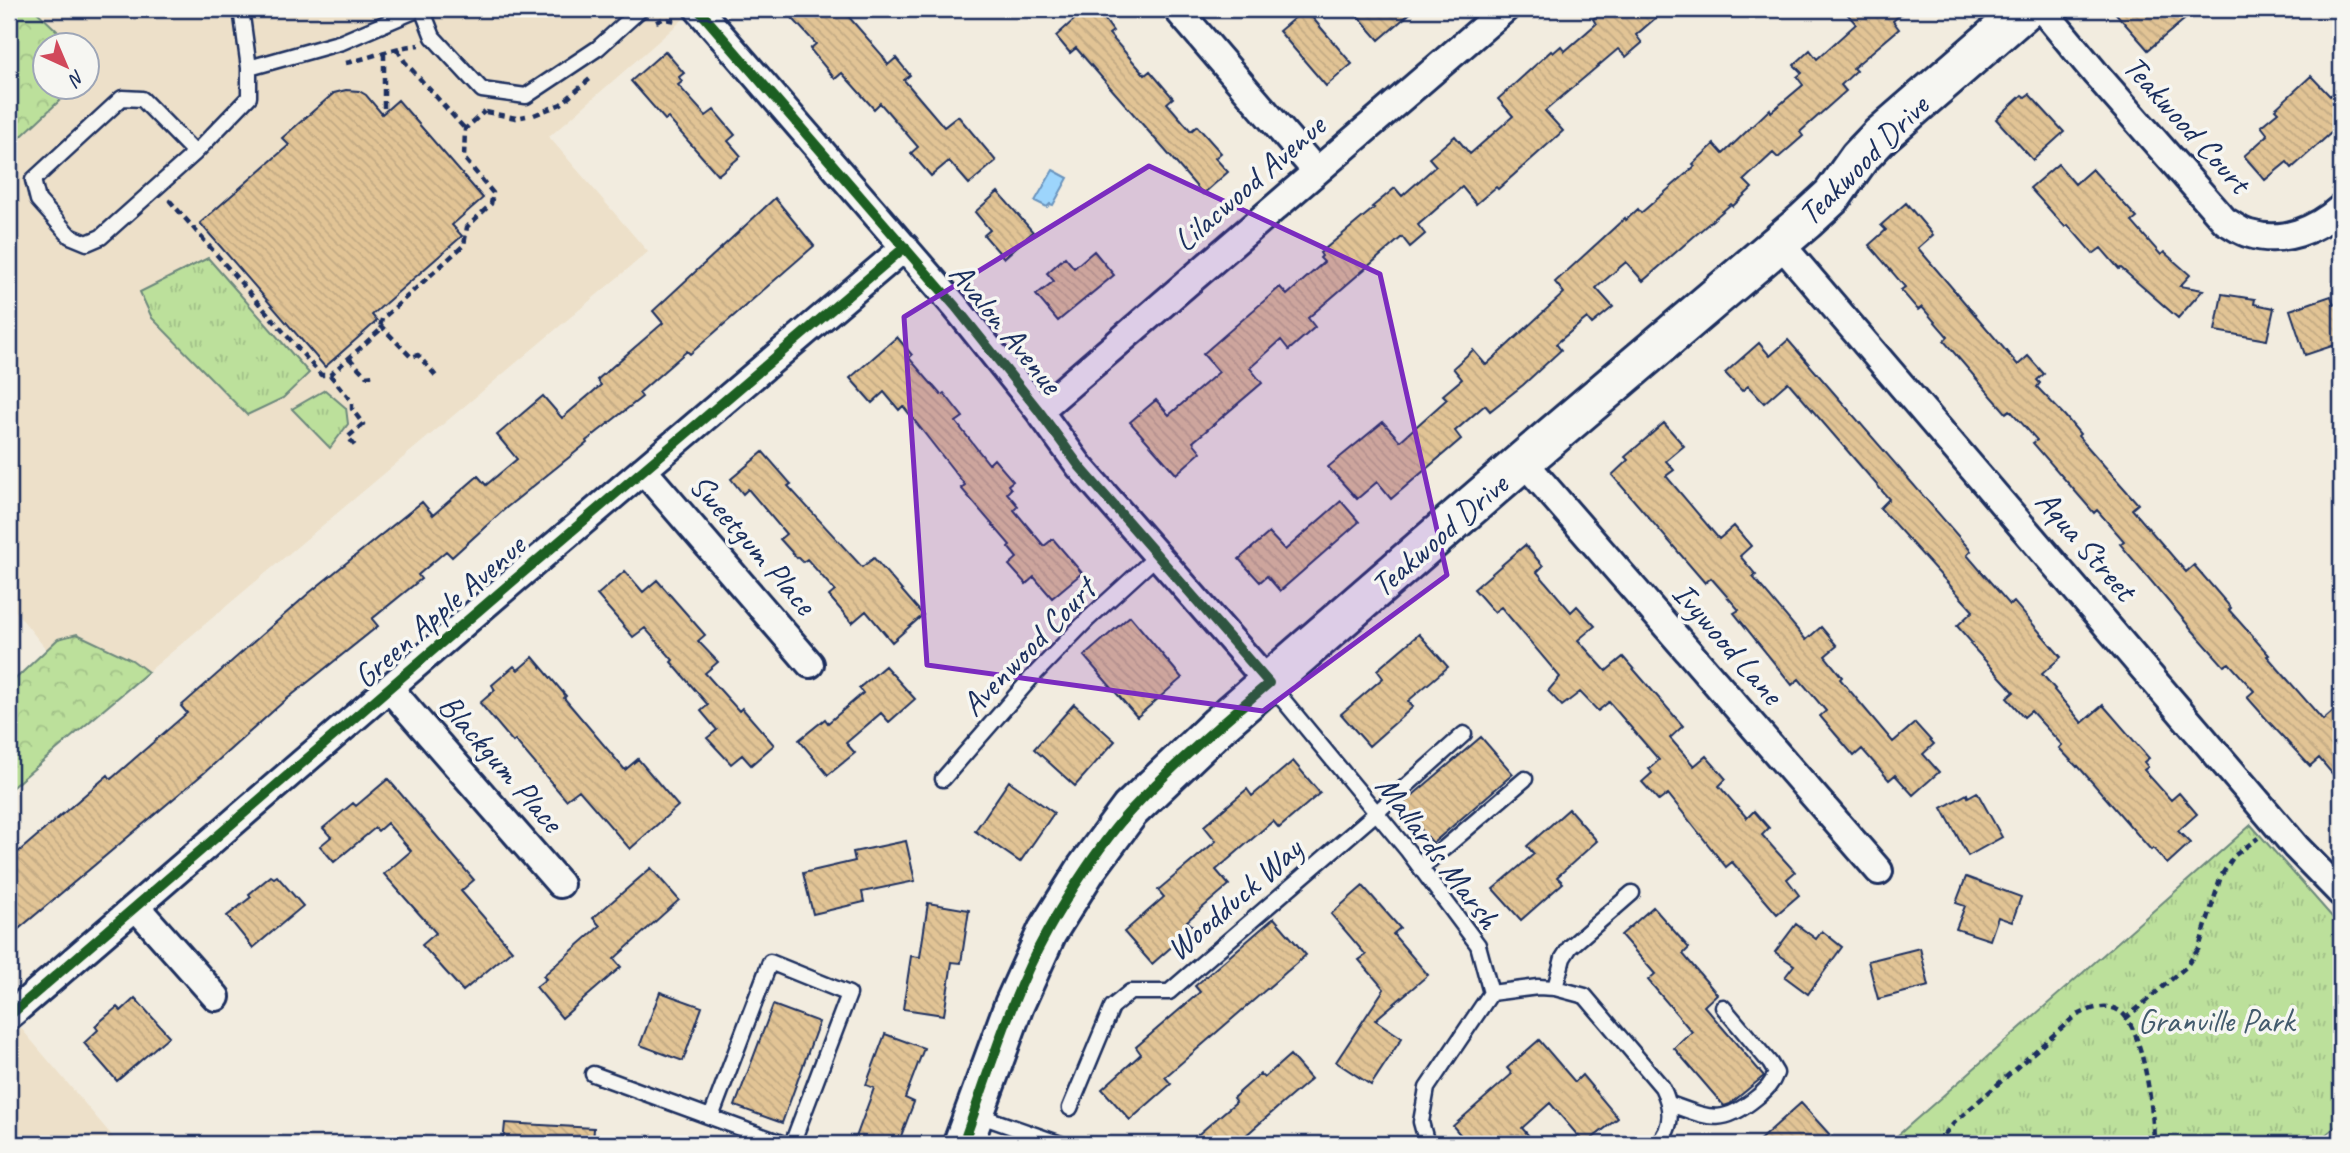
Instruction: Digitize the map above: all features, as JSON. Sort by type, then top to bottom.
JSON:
[{"type":"street","name":"Avalon Avenue","points":[[698,9],[905,247],[1039,411],[1080,467],[1269,683]]},
{"type":"street","points":[[1177,9],[1316,171]]},
{"type":"street","name":"Lilacwood Avenue","points":[[1039,411],[1506,9]]},
{"type":"street","name":"Teakwood Drive","points":[[968,1129],[1014,1005],[1041,944],[1087,868],[1130,810],[1219,725],[1832,196],[1859,158],[1880,136],[2026,9]]},
{"type":"street","name":"Teakwood Court","points":[[2042,9],[2121,104],[2225,221],[2250,234],[2290,237],[2326,221],[2341,208]]},
{"type":"street","name":"Aqua Street","points":[[1779,242],[2297,847],[2341,893]]},
{"type":"street","name":"Green Apple Avenue","points":[[9,1016],[905,247]]},
{"type":"street","name":"Ivywood Lane","points":[[1523,461],[1879,871]]},
{"type":"street","name":"Sweetgum Place","points":[[643,470],[810,664]]},
{"type":"street","name":"Blackgum Place","points":[[390,689],[559,884]]},
{"type":"street","points":[[136,907],[216,997]]},
{"type":"lane","points":[[195,153],[142,99],[122,98],[33,180],[38,200],[70,236],[88,243],[102,237],[195,153],[249,97],[249,68],[241,9]]},
{"type":"lane","points":[[249,68],[342,42],[420,9],[433,37],[482,90],[526,96],[598,48],[640,9]]},
{"type":"lane","name":"Avenwood Court","points":[[943,779],[1032,677],[1088,619],[1157,556]]},
{"type":"lane","name":"Mallards Marsh","points":[[1269,683],[1421,869],[1478,946],[1492,993]]},
{"type":"lane","name":"Woodduck Way","points":[[1070,1108],[1112,1007],[1130,992],[1169,992],[1464,734]]},
{"type":"lane","points":[[1421,869],[1525,779]]},
{"type":"lane","points":[[1555,988],[1563,958],[1570,947],[1632,893]]},
{"type":"lane","points":[[711,1117],[770,962],[849,993],[792,1144]]},
{"type":"lane","points":[[1427,1144],[1421,1122],[1427,1088],[1492,993],[1538,987],[1555,988],[1585,996],[1662,1087],[1670,1104],[1670,1124],[1657,1144]]},
{"type":"lane","points":[[1670,1104],[1703,1116],[1731,1116],[1772,1083],[1776,1073],[1770,1063],[1723,1007]]},
{"type":"lane","points":[[593,1074],[784,1144]]},
{"type":"lane","points":[[968,1129],[1061,1144]]},
{"type":"path","points":[[397,49],[405,62],[466,129]]},
{"type":"path","points":[[384,53],[384,108]]},
{"type":"path","points":[[175,196],[170,201],[178,212],[321,375],[330,375],[379,331],[382,319],[464,245],[467,227],[491,204],[493,193],[464,158],[466,129],[485,111]]},
{"type":"path","points":[[380,325],[411,357],[418,355],[436,376]]},
{"type":"path","points":[[349,358],[366,376],[374,375]]},
{"type":"path","points":[[330,375],[352,402],[352,409],[363,424],[348,437],[355,446]]},
{"type":"path","points":[[2125,1019],[2186,967],[2199,948],[2221,876],[2234,856],[2259,837]]},
{"type":"path","points":[[1936,1144],[1955,1122],[2074,1017],[2091,1007],[2121,1012],[2139,1043],[2146,1072],[2154,1144]]},
{"type":"highlighted area","points":[[1149,166],[1380,274],[1447,575],[1263,711],[927,665],[904,317]]},
{"type":"shaded area","points":[[34,9],[695,9],[549,137],[648,252],[98,714],[9,603],[9,148],[58,102],[102,102],[102,32],[58,32]]},
{"type":"shaded area","points":[[9,1014],[119,1144],[9,1144]]},
{"type":"green space","points":[[9,9],[34,9],[58,32],[32,32],[32,102],[58,102],[9,148]]},
{"type":"green space","points":[[208,258],[309,373],[283,398],[247,415],[152,318],[140,292]]},
{"type":"green space","points":[[325,390],[346,408],[348,424],[330,448],[292,409]]},
{"type":"green space","points":[[77,634],[132,660],[148,672],[9,790],[9,685],[58,639]]},
{"type":"green space","name":"Granville Park","points":[[2251,825],[2341,927],[2341,1122],[2315,1144],[1888,1144]]},
{"type":"water","points":[[1053,170],[1068,178],[1053,205],[1047,207],[1035,201]]},
{"type":"building","points":[[784,9],[842,9],[888,65],[896,58],[910,75],[904,80],[944,127],[958,116],[996,161],[969,184],[949,161],[931,176],[911,153],[918,147],[880,103],[874,109],[842,73],[835,79],[810,49],[816,44]]},
{"type":"building","points":[[1086,9],[1097,9],[1113,31],[1109,34],[1145,75],[1150,71],[1173,98],[1167,103],[1191,131],[1197,126],[1221,153],[1215,158],[1228,172],[1203,194],[1076,48],[1070,53],[1056,36]]},
{"type":"building","points":[[1305,9],[1352,64],[1326,86],[1279,31]]},
{"type":"building","points":[[1352,9],[1415,9],[1379,40]]},
{"type":"building","points":[[1605,9],[1666,9],[1636,35],[1642,43],[1626,57],[1618,49],[1545,111],[1563,131],[1498,189],[1496,187],[1476,204],[1462,187],[1418,225],[1425,234],[1410,247],[1402,237],[1308,318],[1315,327],[1289,350],[1281,340],[1250,368],[1262,383],[1193,442],[1201,452],[1176,474],[1130,422],[1156,400],[1169,415],[1219,372],[1203,354],[1280,287],[1287,295],[1324,262],[1320,253],[1395,188],[1402,196],[1436,166],[1429,158],[1455,136],[1470,154],[1513,116],[1498,99],[1551,51],[1553,53],[1561,46],[1565,51],[1596,24],[1593,19]]},
{"type":"building","points":[[1843,9],[1907,9],[1893,21],[1899,29],[1853,68],[1856,71],[1841,85],[1846,91],[1800,132],[1803,136],[1778,158],[1773,153],[1744,180],[1752,188],[1733,206],[1731,204],[1643,281],[1626,262],[1596,288],[1613,307],[1592,324],[1587,318],[1556,344],[1561,350],[1490,411],[1485,405],[1455,431],[1461,439],[1391,499],[1377,482],[1357,499],[1328,467],[1383,422],[1400,441],[1447,399],[1443,395],[1462,379],[1453,368],[1473,350],[1486,365],[1564,293],[1555,282],[1625,218],[1626,220],[1638,209],[1641,213],[1695,166],[1693,164],[1714,144],[1723,154],[1770,109],[1771,112],[1803,85],[1797,77],[1802,73],[1794,65],[1810,50],[1817,59],[1856,24]]},
{"type":"building","points":[[2112,9],[2197,9],[2148,50]]},
{"type":"building","points":[[665,51],[684,73],[679,77],[682,82],[678,85],[706,116],[714,110],[735,135],[728,141],[741,156],[718,175],[631,81]]},
{"type":"building","points":[[2311,76],[2330,96],[2341,86],[2341,124],[2292,168],[2287,162],[2265,180],[2244,156],[2268,135],[2261,126],[2278,112],[2275,109]]},
{"type":"building","points":[[359,91],[366,95],[382,114],[398,100],[483,198],[452,225],[462,236],[372,315],[377,321],[325,367],[200,223],[289,145],[282,138],[334,93]]},
{"type":"building","points":[[2029,94],[2064,132],[2033,160],[1996,119],[2022,95],[2025,97]]},
{"type":"building","points":[[2058,164],[2075,184],[2092,169],[2137,218],[2132,222],[2161,255],[2164,252],[2190,275],[2180,286],[2203,290],[2178,318],[2119,269],[2101,248],[2093,254],[2030,188]]},
{"type":"building","points":[[998,192],[1033,232],[1004,258],[984,235],[990,230],[975,212]]},
{"type":"building","points":[[775,198],[814,246],[690,354],[687,351],[639,393],[642,397],[506,508],[452,557],[446,551],[418,575],[421,579],[372,619],[378,626],[282,703],[204,773],[9,937],[9,860],[108,775],[111,779],[187,713],[181,706],[309,593],[422,502],[433,515],[478,476],[486,485],[517,459],[497,435],[543,396],[562,418],[601,385],[597,380],[663,323],[653,311]]},
{"type":"building","points":[[1906,203],[1933,235],[1918,248],[2018,365],[2028,356],[2044,374],[2037,380],[2040,383],[2037,387],[2065,416],[2080,434],[2078,436],[2138,504],[2132,509],[2186,572],[2194,565],[2269,655],[2267,656],[2323,720],[2341,704],[2341,784],[2319,758],[2310,766],[2270,723],[2247,697],[2254,691],[2229,663],[2224,666],[2193,631],[2120,544],[2124,541],[2097,510],[2094,513],[2033,443],[2037,440],[2010,410],[2006,413],[1974,376],[1944,341],[1948,337],[1922,307],[1918,310],[1901,290],[1905,287],[1869,245],[1886,230],[1881,225]]},
{"type":"building","points":[[1094,251],[1114,275],[1058,321],[1036,295],[1054,281],[1047,273],[1065,257],[1074,268]]},
{"type":"building","points":[[2222,294],[2255,299],[2254,304],[2274,308],[2267,340],[2215,331]]},
{"type":"building","points":[[2331,296],[2334,305],[2341,303],[2341,343],[2305,355],[2290,310]]},
{"type":"building","points":[[897,337],[912,355],[909,358],[941,395],[944,393],[963,417],[956,422],[989,464],[994,459],[1013,481],[1008,485],[1011,489],[1007,493],[1018,506],[1014,510],[1044,546],[1053,539],[1082,573],[1052,598],[1034,577],[1026,584],[1009,565],[1017,558],[1008,547],[1010,545],[961,488],[965,485],[903,406],[899,410],[884,392],[872,403],[850,378]]},
{"type":"building","points":[[1788,340],[1971,551],[1967,555],[2010,605],[2014,602],[2061,657],[2042,674],[2082,723],[2103,705],[2149,758],[2144,762],[2148,767],[2144,770],[2171,800],[2179,793],[2197,814],[2178,831],[2190,843],[2167,864],[2153,848],[2151,850],[2059,748],[2062,745],[2031,711],[2024,717],[2007,698],[2014,692],[1957,626],[1973,611],[1880,508],[1889,499],[1788,382],[1764,403],[1748,386],[1742,391],[1725,373],[1759,343],[1770,356]]},
{"type":"building","points":[[1664,423],[1684,446],[1666,461],[1674,470],[1666,476],[1719,539],[1734,526],[1751,546],[1740,556],[1756,575],[1753,577],[1806,640],[1821,627],[1837,646],[1825,656],[1842,677],[1840,679],[1893,742],[1915,723],[1934,744],[1923,754],[1939,772],[1913,795],[1895,775],[1889,780],[1862,749],[1854,756],[1820,716],[1826,711],[1799,679],[1792,685],[1734,613],[1739,610],[1711,578],[1705,583],[1612,475],[1628,460],[1625,457]]},
{"type":"building","points":[[763,452],[791,484],[788,486],[862,567],[874,558],[923,615],[892,642],[866,611],[852,623],[829,596],[835,591],[807,559],[803,562],[797,558],[780,539],[786,534],[748,489],[743,494],[731,479]]},
{"type":"building","points":[[1341,501],[1359,522],[1280,591],[1267,576],[1260,582],[1239,559],[1269,533],[1285,550]]},
{"type":"building","points":[[1525,545],[1543,566],[1537,572],[1571,612],[1577,606],[1595,626],[1578,640],[1606,671],[1623,657],[1683,726],[1670,738],[1694,766],[1706,756],[1726,779],[1719,786],[1747,818],[1754,811],[1769,828],[1762,835],[1795,872],[1787,879],[1799,895],[1777,914],[1732,862],[1726,867],[1668,794],[1659,801],[1642,782],[1652,773],[1649,769],[1659,760],[1609,702],[1598,711],[1580,692],[1562,706],[1548,691],[1560,677],[1501,607],[1494,612],[1474,589]]},
{"type":"building","points":[[625,571],[643,592],[657,580],[705,635],[698,641],[718,662],[705,673],[739,711],[742,708],[774,745],[751,765],[742,755],[731,764],[707,738],[717,730],[701,711],[708,705],[645,628],[633,637],[597,595]]},
{"type":"building","points":[[1130,616],[1182,678],[1137,717],[1084,656]]},
{"type":"building","points":[[1419,634],[1448,667],[1408,701],[1413,707],[1369,746],[1341,714],[1383,678],[1377,670]]},
{"type":"building","points":[[533,657],[625,770],[638,759],[678,806],[630,849],[579,790],[566,800],[480,703],[495,690],[492,685],[514,666],[518,670]]},
{"type":"building","points":[[885,666],[915,699],[889,722],[881,713],[846,743],[855,753],[828,775],[799,740],[825,719],[828,723],[863,693],[859,688]]},
{"type":"building","points":[[1074,704],[1115,741],[1075,786],[1034,749]]},
{"type":"building","points":[[1481,737],[1513,774],[1433,843],[1400,806]]},
{"type":"building","points":[[1293,761],[1320,793],[1279,828],[1273,821],[1216,870],[1229,885],[1187,921],[1194,927],[1152,964],[1124,932],[1164,897],[1158,890],[1216,841],[1204,826],[1247,789],[1252,796]]},
{"type":"building","points":[[388,779],[474,880],[461,891],[512,950],[463,991],[422,945],[436,933],[384,874],[411,851],[387,823],[378,831],[375,828],[334,862],[320,846],[331,837],[323,828],[353,803],[356,806]]},
{"type":"building","points":[[1009,781],[1054,813],[1020,862],[975,831]]},
{"type":"building","points":[[1977,792],[2002,837],[1968,856],[1942,808],[1967,794],[1968,797]]},
{"type":"building","points":[[1569,809],[1597,841],[1557,877],[1563,883],[1521,920],[1493,889],[1534,854],[1527,846]]},
{"type":"building","points":[[906,841],[915,881],[862,892],[864,902],[813,914],[803,873],[855,861],[853,852]]},
{"type":"building","points":[[651,868],[679,900],[614,959],[621,967],[562,1018],[536,987],[546,979],[543,976],[600,926],[593,918]]},
{"type":"building","points":[[271,876],[277,876],[303,906],[253,948],[227,916]]},
{"type":"building","points":[[1966,877],[2021,897],[2012,922],[1998,917],[1990,940],[1956,929],[1965,906],[1956,903]]},
{"type":"building","points":[[1363,886],[1400,928],[1393,934],[1428,975],[1375,1020],[1402,1038],[1371,1085],[1336,1062],[1384,989],[1359,960],[1366,955],[1331,914]]},
{"type":"building","points":[[928,903],[969,910],[961,963],[952,962],[944,1015],[903,1009],[911,956],[920,957]]},
{"type":"building","points":[[1653,907],[1689,948],[1683,954],[1717,994],[1704,1006],[1764,1076],[1730,1104],[1724,1106],[1674,1048],[1692,1032],[1648,980],[1655,974],[1621,935]]},
{"type":"building","points":[[1274,918],[1306,955],[1165,1077],[1171,1084],[1130,1120],[1102,1089],[1141,1054],[1136,1047],[1200,992],[1195,986]]},
{"type":"building","points":[[1796,924],[1816,939],[1822,931],[1842,947],[1808,994],[1785,977],[1794,965],[1775,952]]},
{"type":"building","points":[[1920,948],[1929,986],[1878,999],[1868,961]]},
{"type":"building","points":[[660,992],[702,1007],[683,1061],[640,1045]]},
{"type":"building","points":[[135,998],[169,1036],[117,1081],[84,1043],[98,1030],[95,1026],[117,1007],[121,1011]]},
{"type":"building","points":[[773,1005],[819,1022],[782,1123],[735,1106]]},
{"type":"building","points":[[885,1034],[924,1048],[905,1098],[914,1102],[898,1144],[868,1144],[855,1140],[874,1088],[866,1085]]},
{"type":"building","points":[[1539,1040],[1575,1082],[1582,1075],[1618,1118],[1585,1144],[1550,1103],[1522,1128],[1536,1144],[1468,1144],[1453,1126],[1512,1074],[1507,1068]]},
{"type":"building","points":[[1290,1055],[1311,1079],[1236,1144],[1187,1144],[1236,1102],[1233,1098],[1260,1074],[1264,1078]]},
{"type":"building","points":[[1801,1103],[1830,1135],[1819,1144],[1755,1144]]},
{"type":"building","points":[[505,1123],[594,1128],[593,1144],[503,1144]]},
{"type":"cycle path","points":[[698,9],[955,306],[1080,467],[1269,683],[1148,792],[1109,836],[1065,901],[1022,983],[963,1144]]},
{"type":"cycle path","points":[[9,1016],[905,247]]}]
